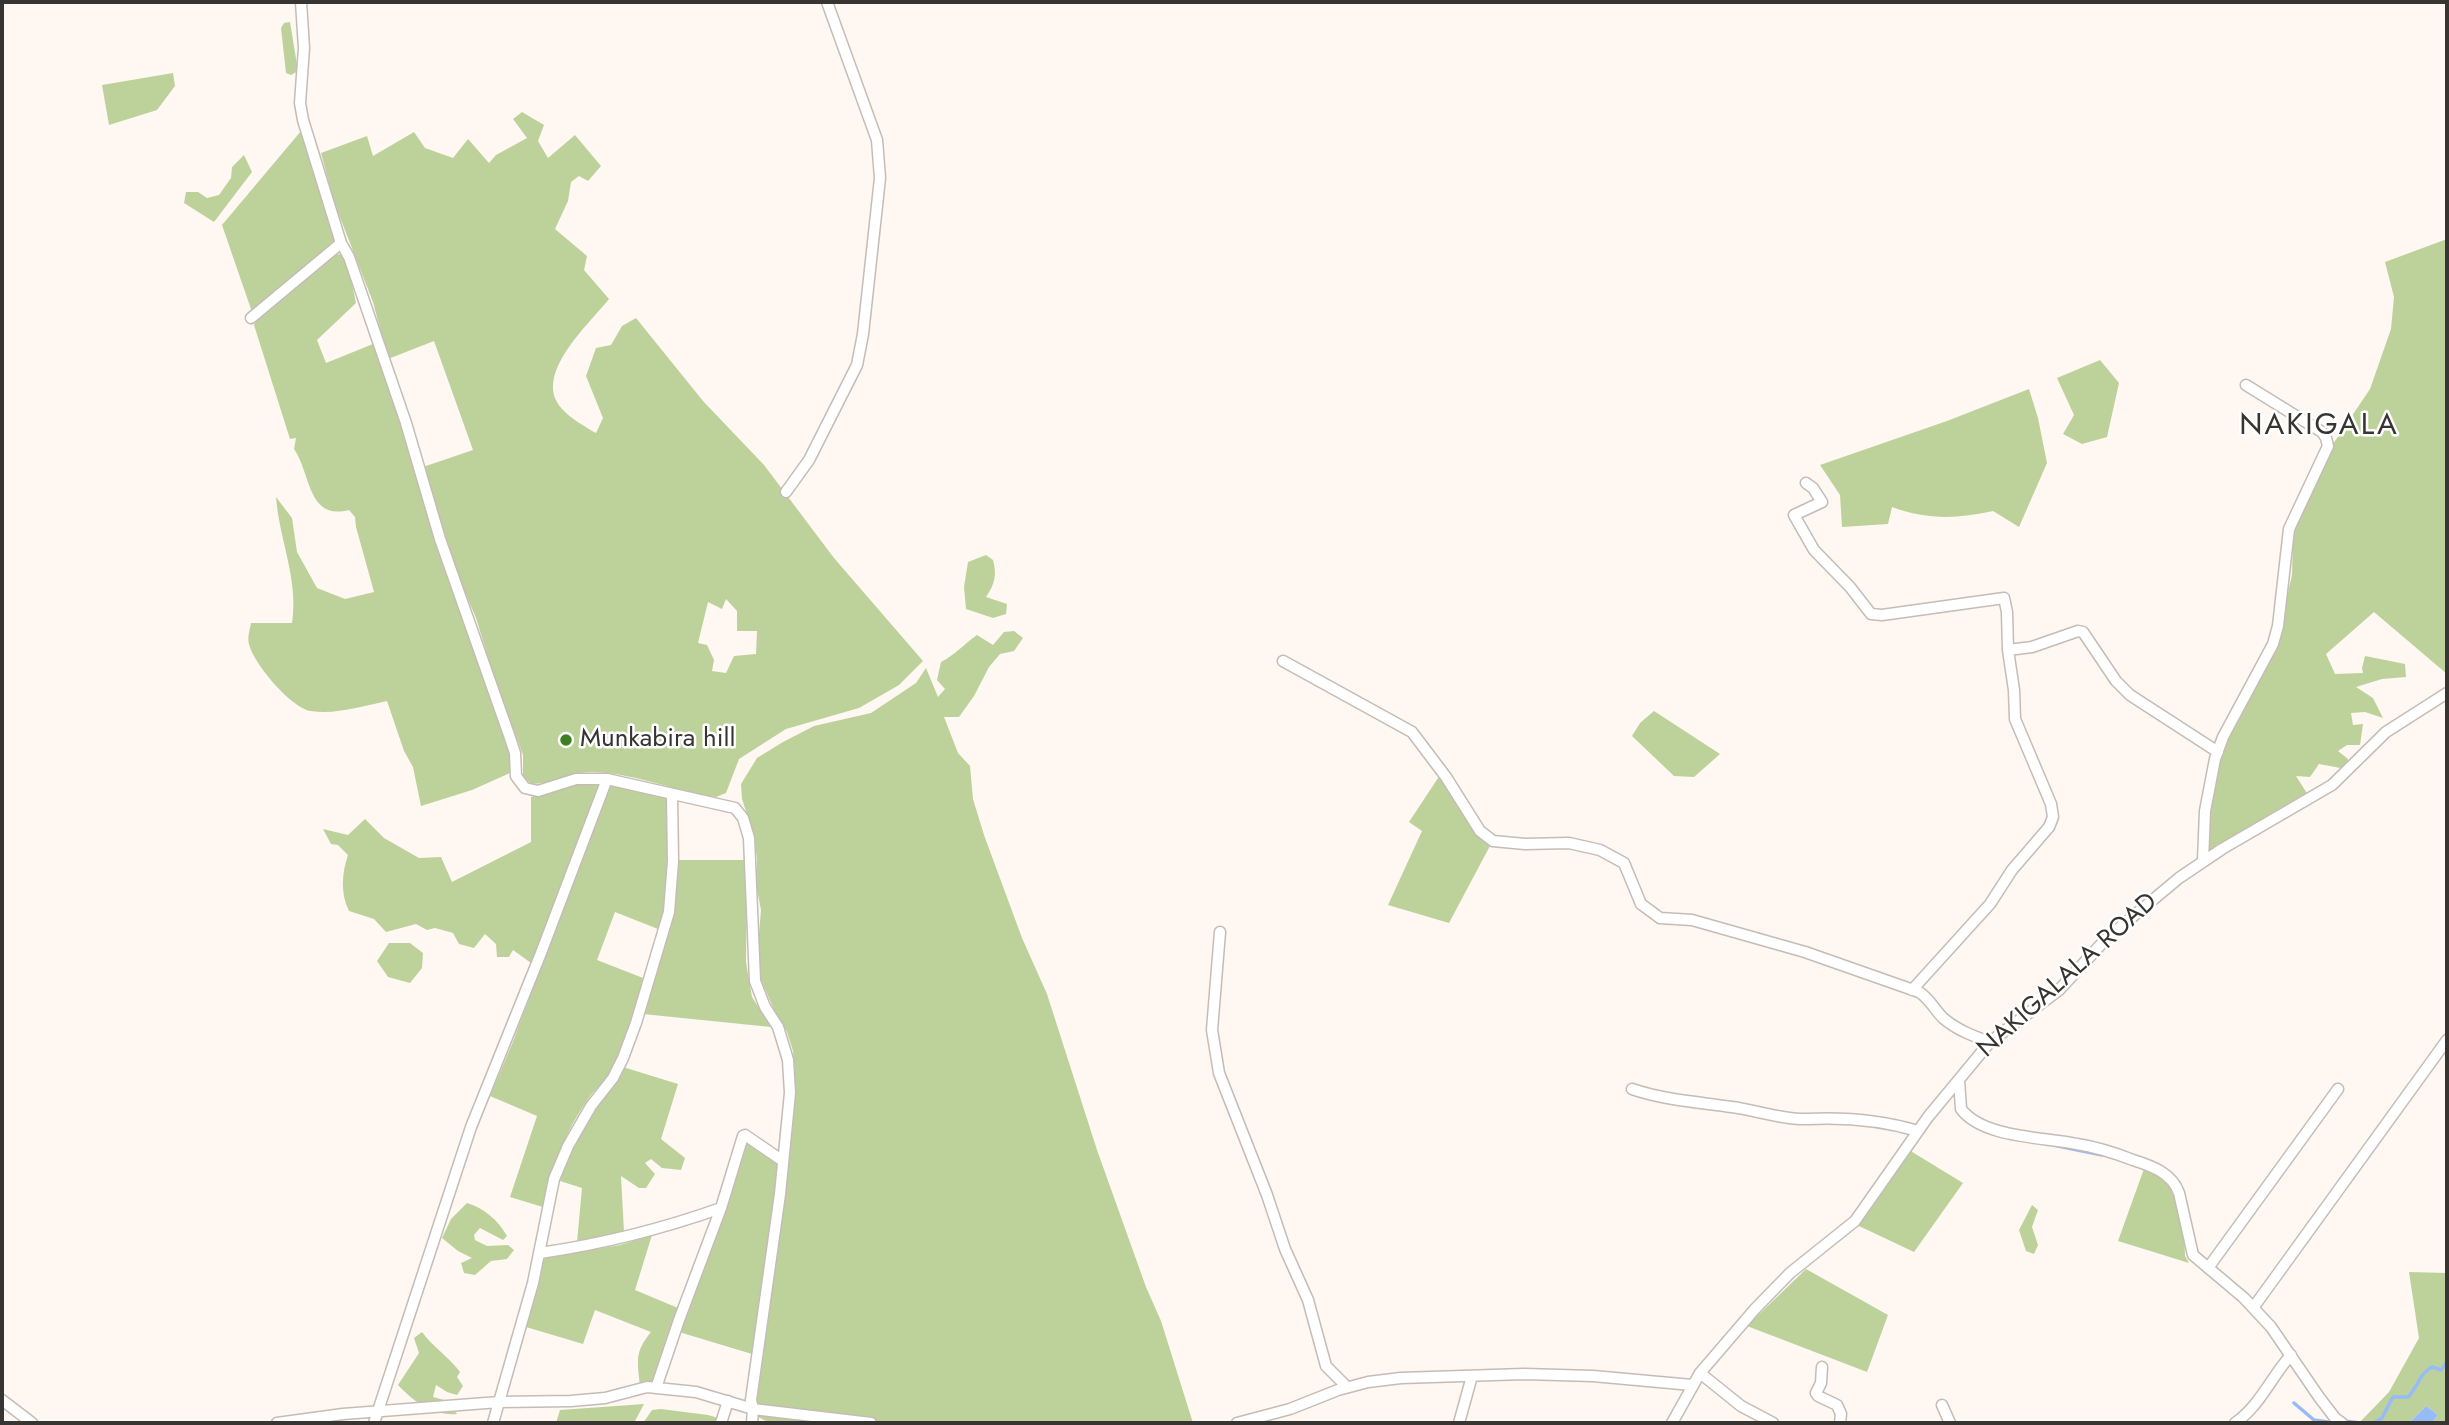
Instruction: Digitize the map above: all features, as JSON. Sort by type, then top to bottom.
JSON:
[{"type":"street","points":[[301,2],[304,48],[301,112],[305,132],[341,243],[349,257],[406,424],[440,539],[515,753],[516,776],[525,788],[538,791],[576,779],[607,779],[735,808],[743,818],[749,838],[755,981],[765,1007],[778,1027],[788,1060],[790,1093],[751,1400],[754,1409],[752,1423]]},
{"type":"street","points":[[786,492],[808,460],[857,365],[863,334],[880,178],[877,140],[827,2]]},
{"type":"street","points":[[251,318],[341,243]]},
{"type":"street","points":[[2203,861],[2205,811],[2218,752],[2228,727],[2273,644],[2278,626],[2289,529],[2328,446],[2322,432],[2246,384]]},
{"type":"street","points":[[1806,483],[1813,488],[1822,502],[1794,515],[1796,522],[1814,550],[1850,587],[1871,614],[1882,615],[2004,598],[2015,719],[2052,804],[2053,817],[2049,827],[2012,870],[1990,904],[1912,990]]},
{"type":"street","points":[[2008,650],[2032,648],[2078,631],[2083,632],[2116,681],[2130,695],[2218,752]]},
{"type":"street","points":[[1283,661],[1412,732],[1446,777],[1480,831],[1493,841],[1525,844],[1569,843],[1600,849],[1624,863],[1641,904],[1660,918],[1692,920],[1805,952],[1912,990],[1928,998],[1939,1014],[1951,1024],[1990,1042]]},
{"type":"street","name":"NAKIGALALA ROAD","points":[[1672,1423],[1700,1373],[1780,1283],[1855,1221],[1918,1130],[1990,1042],[2059,989],[2118,929],[2203,861],[2332,785],[2386,732],[2447,693]]},
{"type":"street","points":[[376,1418],[471,1127],[607,779]]},
{"type":"street","points":[[493,1423],[540,1253],[554,1179],[568,1146],[591,1106],[613,1078],[623,1058],[669,912],[673,861],[672,794]]},
{"type":"street","points":[[1220,932],[1212,1030],[1219,1073],[1267,1195],[1285,1249],[1308,1300],[1326,1366],[1347,1387]]},
{"type":"street","points":[[2253,1308],[2447,1040]]},
{"type":"street","points":[[1959,1080],[1961,1109],[1971,1120],[2007,1133],[2102,1149],[2156,1167],[2173,1181],[2177,1188],[2191,1251],[2280,1336],[2319,1397],[2335,1419],[2342,1423]]},
{"type":"street","points":[[1632,1089],[1685,1102],[1801,1118],[1824,1116],[1877,1121],[1918,1130]]},
{"type":"street","points":[[2208,1268],[2338,1089]]},
{"type":"street","points":[[1937,1107],[1961,1109]]},
{"type":"street","points":[[656,1388],[721,1208],[743,1136],[753,1139],[783,1161]]},
{"type":"street","points":[[540,1253],[631,1236],[721,1208]]},
{"type":"street","points":[[2235,1423],[2256,1405],[2291,1354]]},
{"type":"street","points":[[1822,1367],[1821,1383],[1816,1393],[1838,1405],[1840,1423]]},
{"type":"street","points":[[1700,1373],[1741,1406],[1773,1423]]},
{"type":"street","points":[[1237,1423],[1290,1409],[1347,1387],[1401,1378],[1560,1375],[1692,1385]]},
{"type":"street","points":[[1460,1423],[1472,1376]]},
{"type":"street","points":[[278,1423],[343,1414],[376,1418],[499,1402],[605,1398],[647,1387],[696,1392],[754,1409],[871,1423]]},
{"type":"street","points":[[2,1400],[32,1423]]},
{"type":"street","points":[[720,1423],[728,1401]]},
{"type":"street","points":[[1942,1405],[1950,1423]]},
{"type":"green space","points":[[290,22],[298,71],[291,75],[286,73],[281,28],[284,23]]},
{"type":"green space","points":[[173,73],[175,86],[157,110],[109,125],[102,85]]},
{"type":"green space","points":[[522,112],[544,125],[538,141],[548,158],[575,135],[601,166],[588,181],[579,176],[571,182],[568,201],[555,229],[587,256],[584,270],[609,299],[579,334],[560,362],[553,389],[560,407],[596,433],[603,418],[586,376],[596,348],[611,345],[622,326],[636,318],[703,401],[764,465],[834,558],[923,661],[899,685],[859,708],[786,729],[739,759],[726,793],[716,797],[609,773],[586,772],[531,784],[523,776],[523,755],[495,680],[476,618],[461,583],[423,467],[473,450],[434,341],[388,359],[373,302],[334,202],[321,153],[367,136],[373,156],[414,132],[425,148],[453,158],[468,139],[489,163],[496,155],[527,138],[513,119]],"holes":[[[726,599],[737,611],[737,631],[757,631],[756,654],[734,656],[726,673],[712,671],[714,660],[707,645],[698,643],[708,602],[722,609]]]},
{"type":"green space","points":[[301,131],[336,241],[252,312],[222,225]]},
{"type":"green space","points":[[244,155],[252,172],[214,222],[184,203],[186,192],[198,192],[207,198],[219,195],[231,178],[232,167]]},
{"type":"green space","points":[[2447,239],[2447,674],[2374,612],[2326,654],[2335,674],[2363,673],[2365,656],[2405,664],[2406,677],[2382,679],[2356,687],[2373,698],[2383,718],[2365,712],[2351,713],[2353,725],[2363,724],[2360,745],[2347,745],[2338,751],[2348,759],[2346,769],[2319,764],[2310,777],[2296,776],[2308,795],[2210,851],[2209,829],[2216,767],[2277,640],[2292,575],[2293,539],[2289,535],[2331,447],[2370,389],[2391,329],[2394,297],[2385,262]]},
{"type":"green space","points":[[343,254],[347,258],[356,303],[317,340],[326,363],[373,344],[400,415],[509,748],[510,773],[472,790],[421,806],[413,767],[404,751],[387,701],[330,712],[303,708],[274,684],[248,642],[251,623],[292,623],[291,575],[276,497],[292,518],[297,552],[317,588],[345,599],[374,592],[355,517],[349,510],[335,512],[325,508],[312,493],[294,449],[296,438],[290,439],[254,325],[258,318],[333,255]]},
{"type":"green space","points":[[2100,360],[2119,383],[2107,437],[2082,444],[2063,434],[2074,415],[2057,378]]},
{"type":"green space","points":[[2029,389],[2047,463],[2019,527],[1993,511],[1942,517],[1892,507],[1888,524],[1842,527],[1840,495],[1820,465]]},
{"type":"green space","points":[[986,555],[993,560],[995,575],[986,597],[1007,604],[1006,614],[993,618],[966,609],[964,587],[968,562]]},
{"type":"green space","points":[[1014,631],[1023,638],[1014,651],[1000,654],[989,667],[959,717],[944,717],[958,753],[970,766],[973,799],[984,835],[1022,938],[1047,994],[1097,1150],[1146,1287],[1161,1321],[1193,1423],[768,1422],[758,1417],[755,1405],[764,1351],[795,1084],[793,1051],[787,1032],[759,975],[757,958],[761,910],[756,884],[757,859],[754,836],[742,799],[741,784],[757,758],[814,726],[871,713],[916,683],[926,668],[938,697],[945,689],[937,680],[941,662],[977,635],[993,645],[1004,632]]},
{"type":"green space","points":[[1654,711],[1720,754],[1694,777],[1674,776],[1632,736],[1640,723]]},
{"type":"green space","points":[[1440,775],[1483,840],[1491,844],[1449,923],[1388,905],[1422,831],[1409,822]]},
{"type":"green space","points":[[602,782],[531,963],[513,950],[509,957],[497,957],[496,944],[485,934],[474,948],[459,944],[453,933],[435,928],[427,930],[416,924],[386,932],[374,919],[349,911],[343,883],[348,855],[338,845],[331,844],[323,829],[348,835],[365,819],[384,838],[419,858],[441,857],[452,882],[531,842],[531,797],[561,786]]},
{"type":"green space","points":[[609,784],[668,797],[666,901],[658,929],[615,912],[597,960],[643,978],[630,1028],[616,1065],[588,1099],[566,1137],[551,1179],[546,1208],[510,1197],[537,1116],[490,1096]]},
{"type":"green space","points":[[676,860],[747,860],[746,962],[752,997],[771,1027],[643,1014],[672,919],[676,892]]},
{"type":"green space","points":[[389,943],[410,943],[423,953],[422,968],[410,983],[388,977],[377,961]]},
{"type":"green space","points":[[623,1067],[678,1084],[661,1139],[685,1158],[681,1170],[662,1168],[651,1159],[645,1163],[655,1174],[646,1188],[639,1188],[621,1176],[624,1232],[577,1242],[582,1188],[560,1181],[587,1121]]},
{"type":"green space","points":[[746,1141],[779,1164],[752,1354],[679,1332],[724,1214]]},
{"type":"green space","points":[[1909,1150],[1963,1183],[1914,1252],[1857,1225]]},
{"type":"green space","points":[[2145,1166],[2183,1192],[2185,1256],[2189,1263],[2118,1241]]},
{"type":"green space","points":[[467,1203],[490,1215],[507,1236],[503,1240],[480,1228],[474,1235],[475,1240],[487,1246],[508,1245],[514,1250],[507,1259],[491,1261],[475,1275],[464,1273],[461,1263],[472,1258],[442,1238],[451,1219]]},
{"type":"green space","points":[[2032,1205],[2038,1210],[2032,1227],[2038,1245],[2034,1254],[2026,1251],[2019,1230]]},
{"type":"green space","points":[[652,1235],[635,1290],[678,1308],[652,1386],[640,1385],[638,1362],[642,1345],[651,1332],[595,1310],[583,1344],[526,1327],[542,1261],[547,1257],[620,1245]]},
{"type":"green space","points":[[1806,1269],[1888,1315],[1867,1372],[1747,1326]]},
{"type":"green space","points":[[2409,1272],[2446,1273],[2447,1423],[2432,1423],[2438,1415],[2426,1406],[2409,1423],[2359,1423],[2389,1392],[2419,1338]]},
{"type":"green space","points":[[422,1332],[460,1372],[457,1377],[463,1386],[457,1395],[436,1385],[433,1397],[448,1401],[457,1414],[440,1413],[424,1407],[398,1385],[419,1353],[414,1338]]},
{"type":"green space","points":[[644,1404],[634,1423],[556,1423],[560,1410]]},
{"type":"green space","points":[[652,1410],[718,1418],[715,1423],[643,1423]]},
{"type":"water","points":[[2426,1406],[2438,1415],[2432,1423],[2409,1423]]},
{"type":"waterway","points":[[2058,1146],[2102,1155]]},
{"type":"waterway","points":[[2374,1423],[2382,1418],[2393,1397],[2408,1397],[2428,1370],[2432,1367],[2441,1370],[2447,1362]]},
{"type":"waterway","points":[[2294,1403],[2314,1420],[2334,1423]]},
{"type":"waterway","points":[[2345,1421],[2360,1423]]},
{"type":"place","name":"Munkabira hill","points":[[566,740]]},
{"type":"district","name":"NAKIGALA","points":[[2319,427]]}]
